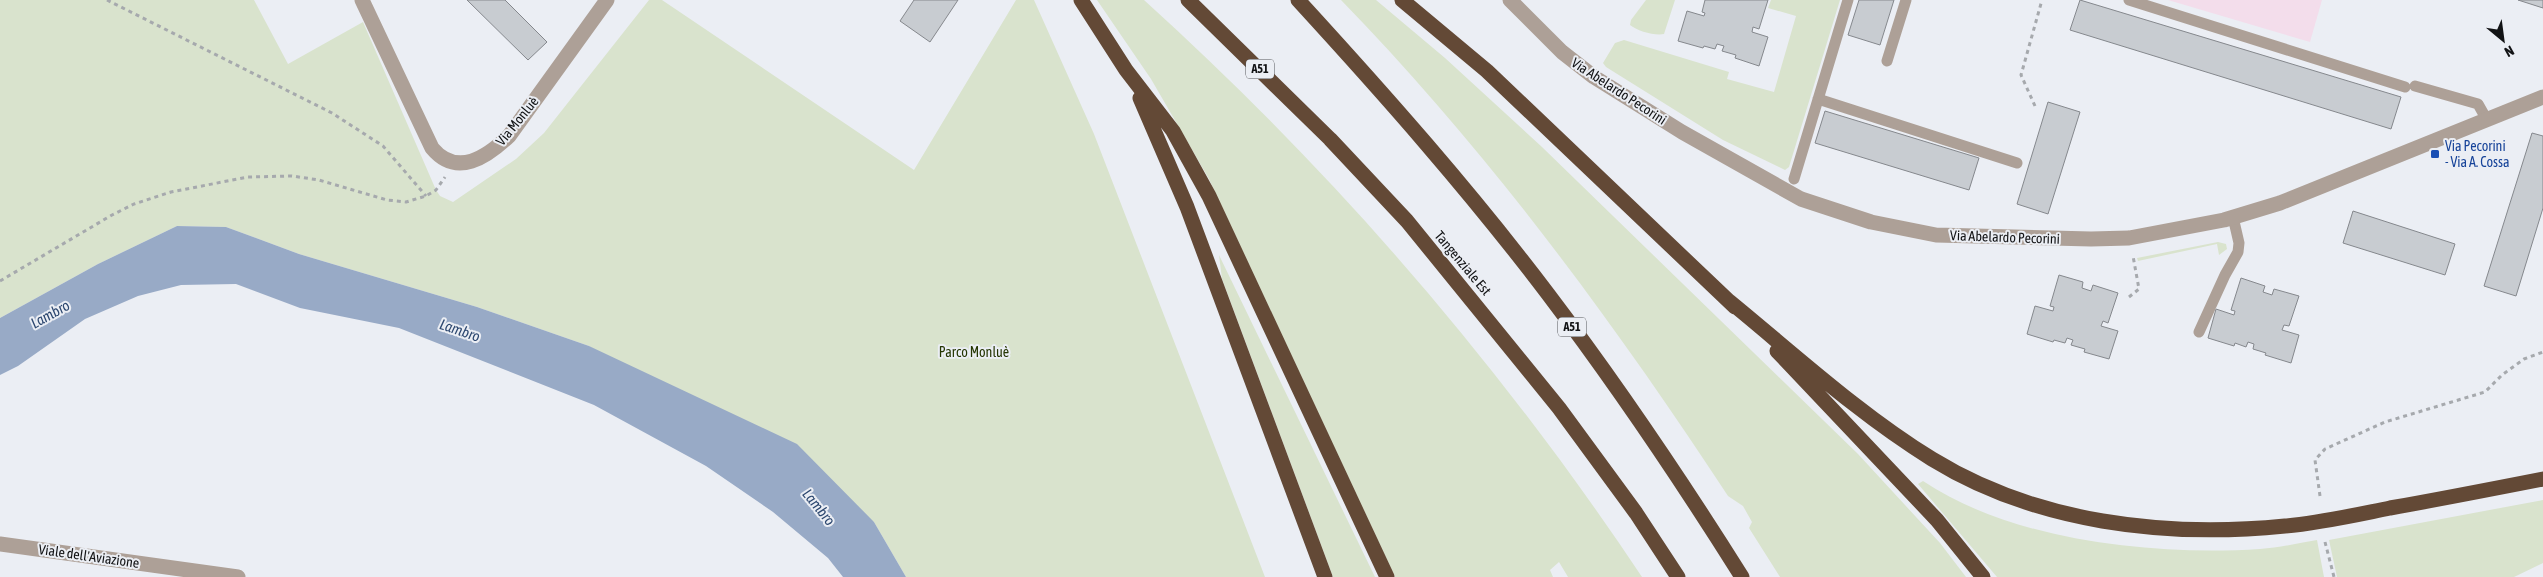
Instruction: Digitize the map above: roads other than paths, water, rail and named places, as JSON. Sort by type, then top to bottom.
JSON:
[{"type":"highway","points":[[1081,0],[1126,70],[1173,130],[1209,196],[1387,577]]},
{"type":"highway","name":"Tangenziale Est","points":[[1188,0],[1330,139],[1407,221],[1559,408],[1636,513],[1678,577]]},
{"type":"highway","name":"A51","points":[[1298,0],[1385,95],[1477,204],[1548,294],[1634,414],[1741,575]]},
{"type":"highway","points":[[1402,0],[1487,71],[1729,301],[1873,450],[1937,520],[1983,577]]},
{"type":"highway","points":[[1126,70],[1162,144],[1187,207],[1325,577]]},
{"type":"highway","points":[[1729,301],[1880,424],[1918,450],[1996,492],[2042,508],[2113,523],[2190,530],[2284,526],[2543,479]]},
{"type":"street","name":"Via Monluè","points":[[362,0],[426,137],[439,157],[450,162],[462,163],[476,160],[494,150],[509,136],[607,0]]},
{"type":"street","name":"Via Abelardo Pecorini","points":[[1510,0],[1562,52],[1594,77],[1682,132],[1801,199],[1871,222],[1936,235],[2091,239],[2130,238],[2233,217],[2280,203],[2543,98]]},
{"type":"street","name":"Viale dell'Aviazione","points":[[0,544],[238,577]]},
{"type":"lane","points":[[1794,179],[1848,0]]},
{"type":"lane","points":[[1887,61],[1906,0]]},
{"type":"lane","points":[[2129,0],[2410,87],[2478,104],[2487,120]]},
{"type":"lane","points":[[1818,99],[2017,163]]},
{"type":"lane","points":[[2199,332],[2238,252],[2233,217]]},
{"type":"water","name":"Lambro","points":[[177,226],[226,227],[299,254],[477,307],[589,346],[797,444],[874,522],[906,577],[843,577],[828,558],[773,512],[706,466],[594,405],[399,328],[300,308],[236,284],[181,285],[138,296],[85,319],[18,366],[0,375],[0,318],[98,264]]},
{"type":"place","name":"Via Pecorini - Via A. Cossa","points":[[2435,154]]},
{"type":"park label","name":"Parco Monluè","points":[[974,352]]}]
